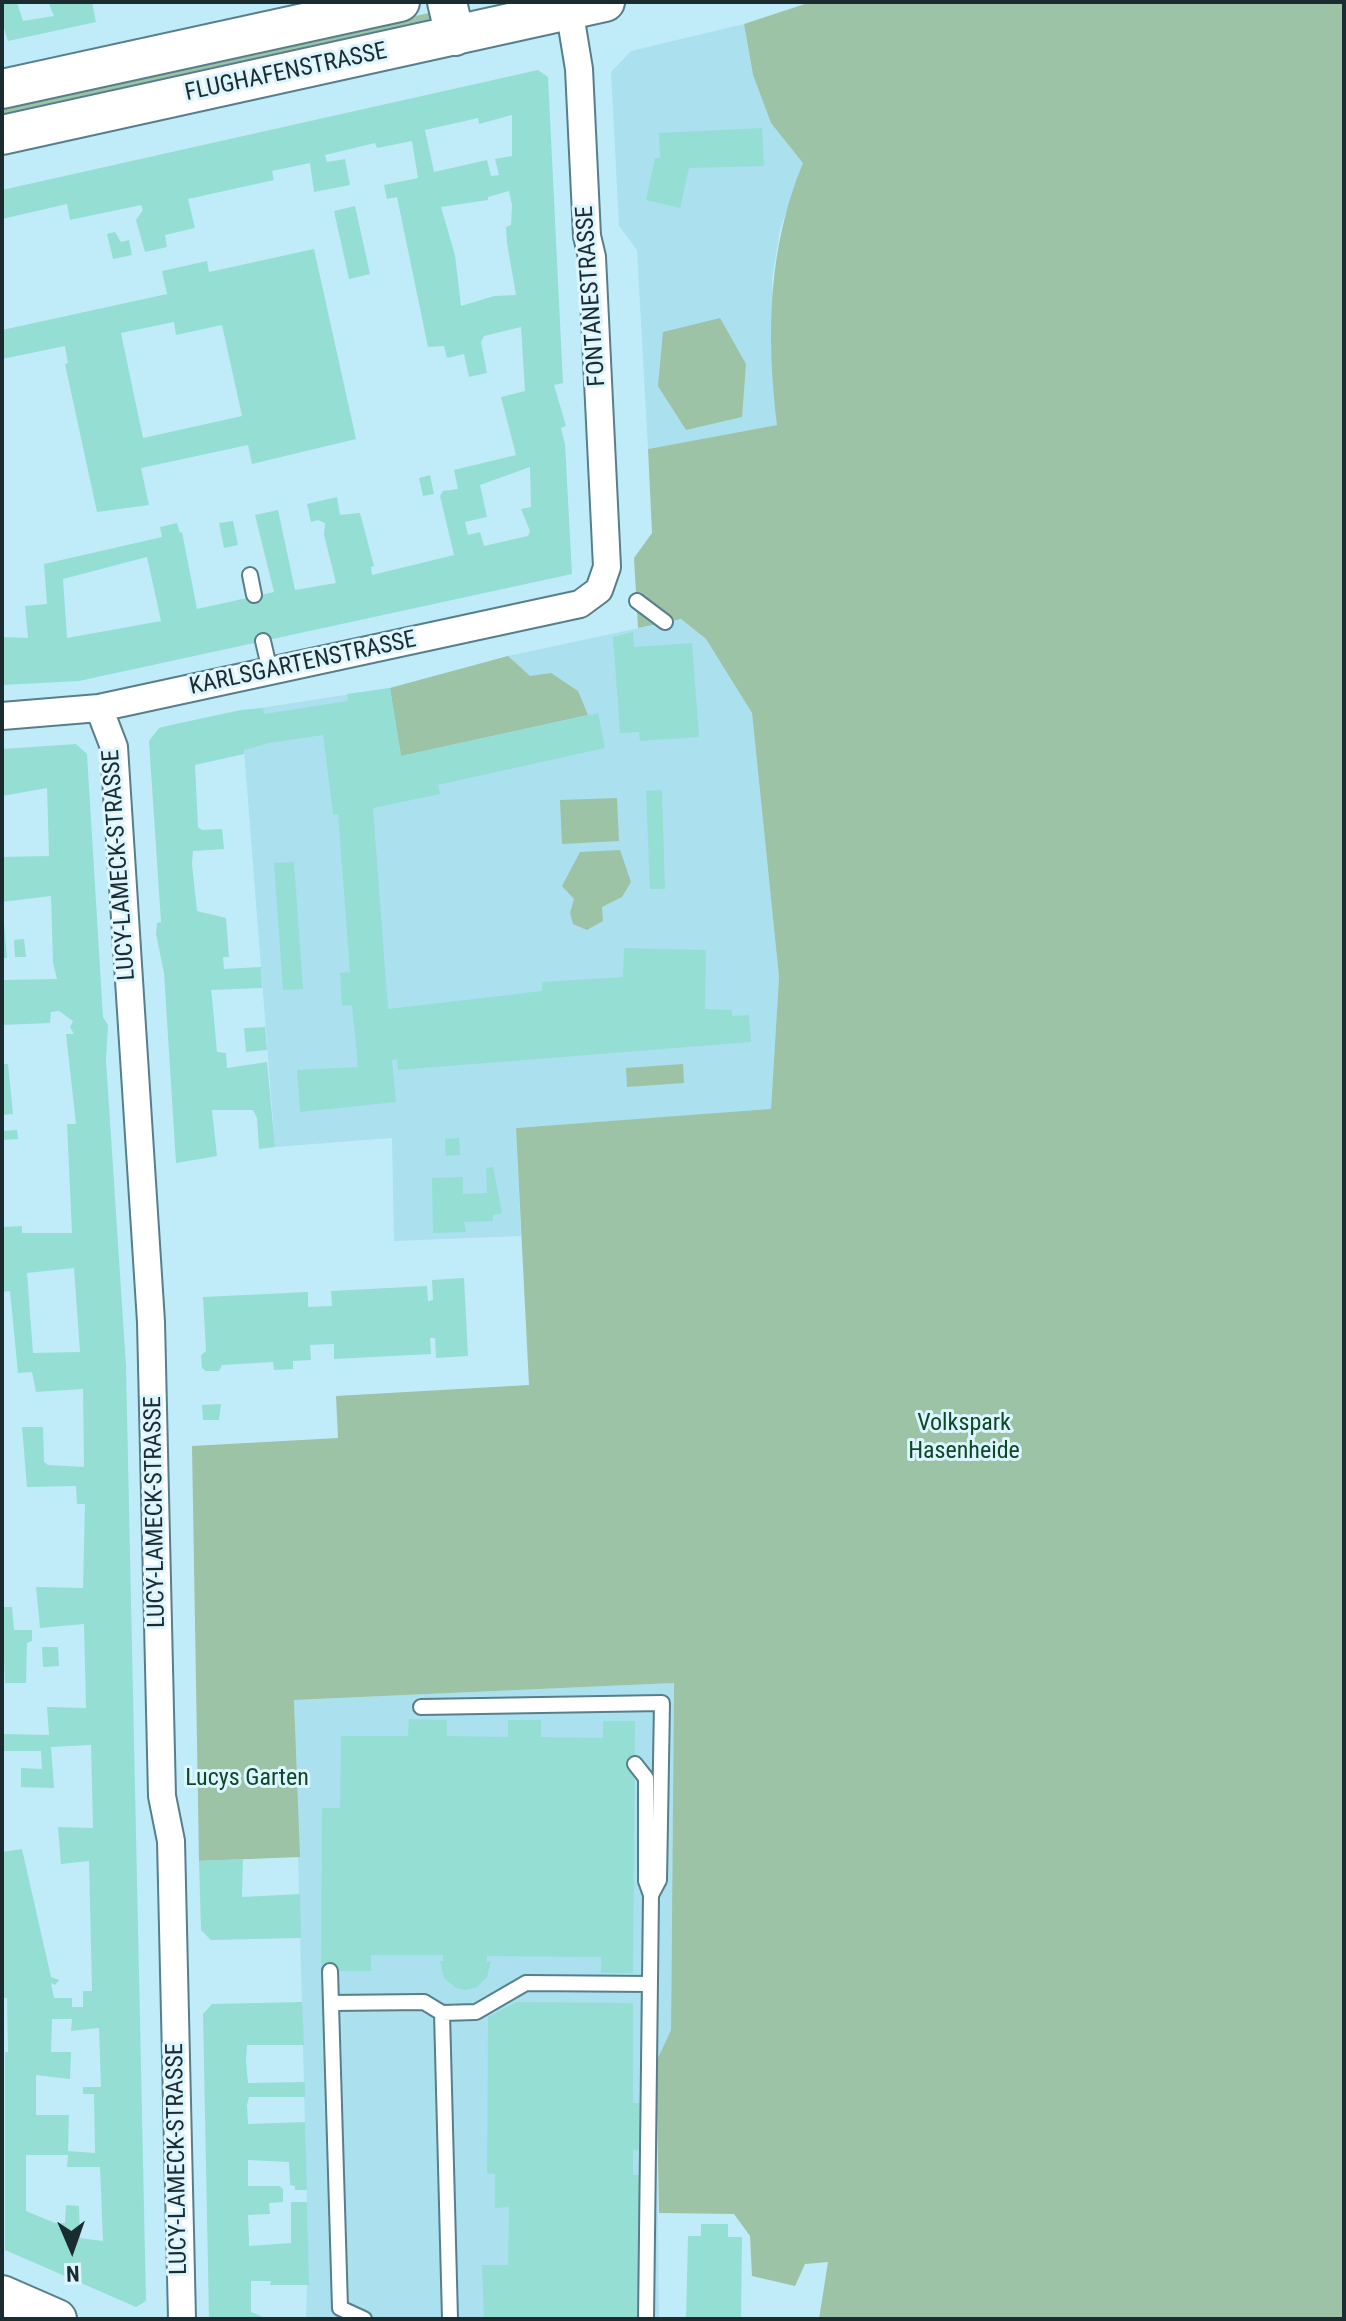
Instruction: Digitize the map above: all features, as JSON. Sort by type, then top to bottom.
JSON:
[{"type":"main road","name":"FLUGHAFENSTRASSE","points":[[2,89],[400,2]]},
{"type":"main road","name":"FLUGHAFENSTRASSE","points":[[2,135],[451,19],[581,5]]},
{"type":"main road","points":[[2,2295],[57,2319]]},
{"type":"street","name":"FONTANESTRASSE","points":[[581,5],[579,69],[607,567],[599,590]]},
{"type":"street","name":"KARLSGARTENSTRASSE","points":[[2,716],[99,708],[580,604],[599,590]]},
{"type":"street","name":"LUCY-LAMECK-STRASSE","points":[[99,708],[114,747],[151,1322],[162,1796],[171,1841],[182,2319]]},
{"type":"lane","points":[[250,575],[254,595]]},
{"type":"lane","points":[[637,601],[665,622]]},
{"type":"lane","points":[[263,641],[270,671]]},
{"type":"lane","points":[[421,1707],[662,1703],[659,1880],[651,1895]]},
{"type":"lane","points":[[635,1764],[646,1778],[646,1881],[651,1895],[646,2319]]},
{"type":"lane","points":[[330,1971],[340,2308],[364,2319]]},
{"type":"lane","points":[[331,2003],[424,2002],[442,2013],[476,2012],[526,1983],[650,1984]]},
{"type":"lane","points":[[442,2013],[450,2319]]},
{"type":"shaded area","points":[[744,24],[753,75],[771,123],[804,163],[780,229],[772,280],[777,425],[648,449],[637,250],[619,226],[611,72],[631,51]]},
{"type":"shaded area","points":[[681,619],[706,639],[752,713],[779,977],[771,1110],[516,1128],[521,1236],[394,1241],[392,1138],[275,1147],[241,711],[390,688],[508,656]]},
{"type":"shaded area","points":[[674,1683],[671,2030],[656,2062],[659,2319],[306,2319],[308,2243],[294,1700]]},
{"type":"green space","name":"Volkspark Hasenheide","points":[[811,2],[1344,2],[1344,2319],[819,2319],[828,2262],[805,2264],[795,2286],[752,2276],[750,2236],[734,2214],[659,2213],[656,2062],[671,2030],[674,1683],[294,1700],[300,1857],[199,1861],[192,1446],[338,1438],[336,1396],[529,1385],[516,1128],[771,1109],[779,977],[752,713],[706,639],[681,619],[638,628],[634,558],[652,533],[648,449],[777,425],[771,325],[776,259],[791,195],[803,163],[771,123],[753,75],[744,24]]},
{"type":"green space","points":[[434,13],[439,22],[2,124],[2,107]]},
{"type":"green space","points":[[720,318],[746,364],[742,417],[686,430],[658,386],[663,332]]},
{"type":"green space","points":[[508,656],[530,676],[551,673],[578,691],[588,715],[401,756],[390,688]]},
{"type":"green space","points":[[617,798],[619,841],[562,844],[560,800]]},
{"type":"green space","points":[[620,850],[631,882],[622,897],[602,907],[603,921],[587,930],[573,924],[570,913],[574,899],[562,886],[580,852]]},
{"type":"green space","points":[[683,1064],[684,1083],[627,1087],[626,1068]]},
{"type":"building","points":[[2,2],[17,2],[23,21],[54,16],[48,2],[92,2],[96,22],[8,41],[2,22]]},
{"type":"building","points":[[538,70],[548,77],[563,383],[554,385],[566,426],[561,428],[565,444],[572,574],[79,681],[2,685],[2,637],[28,638],[25,606],[47,604],[44,564],[162,537],[160,527],[177,523],[182,532],[197,609],[274,592],[255,515],[278,510],[295,590],[336,583],[324,535],[325,523],[318,520],[311,522],[307,504],[337,497],[340,515],[360,513],[374,566],[371,567],[372,575],[454,555],[440,496],[443,491],[458,489],[454,470],[516,455],[501,397],[525,391],[521,327],[484,336],[481,342],[487,373],[469,377],[464,354],[447,358],[444,346],[428,347],[397,197],[387,199],[384,185],[418,178],[412,141],[377,148],[375,143],[325,155],[327,162],[345,159],[350,185],[314,192],[310,163],[272,171],[274,180],[188,199],[195,228],[165,235],[167,247],[145,252],[136,220],[143,210],[141,205],[70,220],[67,204],[2,219],[2,190]],"holes":[[[512,115],[512,156],[495,159],[499,175],[491,176],[487,160],[434,172],[425,130],[478,118],[479,124]],[[509,191],[512,205],[511,225],[506,227],[507,243],[516,295],[494,296],[461,306],[455,255],[441,207],[488,200],[488,197]],[[530,467],[531,507],[521,509],[530,531],[528,536],[484,546],[480,532],[468,535],[465,522],[487,517],[480,485]],[[147,557],[161,621],[67,638],[63,579]]]},
{"type":"building","points":[[762,128],[764,166],[689,168],[680,208],[646,200],[655,158],[660,158],[659,133]]},
{"type":"building","points":[[355,206],[370,274],[349,279],[334,211]]},
{"type":"building","points":[[115,232],[121,242],[129,240],[132,255],[113,259],[107,234]]},
{"type":"building","points":[[314,249],[356,439],[252,464],[248,445],[141,468],[149,505],[97,512],[65,364],[68,363],[65,346],[2,359],[2,330],[167,294],[162,271],[207,261],[209,272]],"holes":[[[174,322],[176,335],[222,325],[242,416],[143,438],[121,333]]]},
{"type":"building","points":[[430,475],[434,494],[423,496],[419,478]]},
{"type":"building","points":[[233,521],[238,545],[224,548],[219,523]]},
{"type":"building","points":[[633,632],[634,647],[692,643],[699,737],[640,741],[639,732],[620,733],[613,637]]},
{"type":"building","points":[[390,688],[401,756],[598,713],[605,748],[438,785],[440,794],[373,808],[388,1009],[542,991],[542,982],[623,977],[624,948],[706,950],[705,1009],[732,1010],[732,1016],[749,1015],[751,1042],[398,1070],[397,1059],[392,1060],[396,1102],[300,1112],[297,1070],[358,1067],[352,1005],[342,1006],[340,973],[350,972],[338,814],[333,815],[323,735],[269,743],[244,750],[244,754],[195,765],[198,827],[202,830],[222,829],[224,849],[193,851],[192,864],[197,911],[226,918],[229,957],[223,957],[224,969],[261,967],[262,988],[211,990],[217,1052],[226,1053],[227,1068],[267,1062],[275,1147],[259,1149],[257,1118],[253,1110],[212,1110],[217,1156],[176,1163],[164,973],[156,934],[157,923],[161,922],[149,741],[159,728],[171,725],[241,710],[263,708],[264,714],[348,701],[347,694]]},
{"type":"building","points":[[76,744],[87,754],[103,1017],[108,1025],[106,1060],[126,1366],[146,2301],[136,2307],[5,2250],[5,2052],[8,2052],[7,1998],[2,1998],[2,1852],[22,1849],[51,1977],[59,1980],[55,1985],[51,1983],[54,1998],[72,1998],[72,2007],[83,2007],[83,1991],[92,1991],[89,1861],[61,1864],[58,1827],[93,1828],[91,1745],[51,1747],[54,1788],[21,1787],[21,1768],[42,1769],[41,1751],[2,1751],[2,1734],[49,1735],[47,1707],[86,1708],[84,1624],[40,1628],[36,1587],[83,1588],[85,1504],[77,1504],[76,1486],[27,1487],[22,1427],[43,1427],[44,1462],[48,1465],[84,1467],[83,1389],[36,1392],[32,1372],[18,1373],[10,1291],[2,1292],[4,1227],[22,1226],[22,1233],[72,1233],[67,1124],[76,1124],[66,1034],[74,1034],[70,1027],[73,1021],[59,1011],[51,1012],[50,1023],[2,1025],[2,980],[57,979],[53,963],[51,896],[2,902],[2,857],[49,856],[47,788],[2,796],[2,749]],"holes":[[[74,1268],[80,1352],[33,1353],[27,1273]],[[52,2019],[72,2019],[71,2031],[99,2028],[101,2087],[83,2087],[83,2094],[94,2094],[95,2153],[68,2151],[69,2115],[36,2115],[36,2075],[70,2079],[71,2052],[51,2052]],[[26,2155],[68,2155],[67,2167],[100,2167],[103,2241],[80,2238],[79,2206],[66,2205],[65,2223],[55,2223],[26,2211]]]},
{"type":"building","points":[[662,790],[665,889],[650,889],[646,791]]},
{"type":"building","points":[[294,862],[303,989],[283,990],[274,863]]},
{"type":"building","points":[[4,923],[7,958],[2,958]]},
{"type":"building","points":[[24,939],[26,957],[15,957],[14,940]]},
{"type":"building","points":[[265,1027],[267,1050],[246,1052],[244,1028]]},
{"type":"building","points":[[2,1064],[8,1064],[13,1114],[2,1115]]},
{"type":"building","points":[[17,1130],[18,1139],[3,1140],[2,1131]]},
{"type":"building","points":[[459,1138],[460,1155],[446,1156],[445,1139]]},
{"type":"building","points":[[493,1167],[502,1213],[493,1215],[493,1221],[464,1222],[466,1232],[433,1233],[432,1178],[463,1177],[463,1194],[487,1193],[486,1168]]},
{"type":"building","points":[[464,1278],[468,1356],[436,1358],[435,1338],[430,1338],[431,1354],[334,1359],[334,1344],[310,1345],[311,1360],[293,1361],[293,1369],[274,1370],[273,1362],[222,1365],[219,1371],[202,1368],[201,1355],[206,1351],[203,1297],[308,1292],[308,1307],[332,1306],[331,1291],[427,1286],[428,1301],[433,1300],[432,1280]]},
{"type":"building","points":[[221,1404],[219,1420],[203,1420],[202,1405]]},
{"type":"building","points":[[2,1607],[12,1607],[14,1630],[32,1630],[32,1641],[27,1643],[26,1683],[5,1683]]},
{"type":"building","points":[[42,1647],[58,1647],[59,1666],[43,1667]]},
{"type":"building","points":[[409,1719],[447,1720],[447,1736],[508,1737],[508,1720],[541,1720],[541,1737],[603,1738],[603,1721],[635,1721],[633,1973],[601,1973],[601,1957],[487,1956],[487,1962],[491,1961],[487,1977],[477,1987],[466,1990],[456,1988],[444,1978],[440,1961],[443,1961],[443,1955],[371,1955],[371,1971],[321,1971],[322,1808],[340,1808],[341,1736],[408,1736]]},
{"type":"building","points":[[243,1859],[242,1897],[300,1894],[301,1938],[211,1940],[201,1930],[199,1861]]},
{"type":"building","points":[[302,2002],[304,2045],[247,2045],[246,2061],[248,2083],[305,2082],[305,2097],[249,2097],[247,2105],[248,2124],[305,2122],[307,2190],[295,2190],[295,2186],[290,2185],[289,2162],[248,2160],[248,2186],[279,2186],[283,2189],[283,2202],[269,2203],[270,2214],[248,2215],[249,2246],[291,2243],[291,2202],[307,2202],[309,2285],[270,2285],[271,2281],[251,2281],[251,2312],[268,2319],[209,2319],[203,2014],[212,2004]]},
{"type":"building","points":[[516,2002],[633,2003],[633,2103],[640,2103],[640,2150],[633,2150],[633,2175],[642,2175],[637,2319],[484,2319],[482,2265],[508,2265],[509,2207],[495,2208],[495,2174],[487,2173],[488,2017]]},
{"type":"building","points":[[701,2224],[728,2224],[728,2237],[742,2237],[741,2319],[686,2319],[688,2236],[701,2236]]},
{"type":"park label","name":"Lucys Garten","points":[[247,1779]]}]
